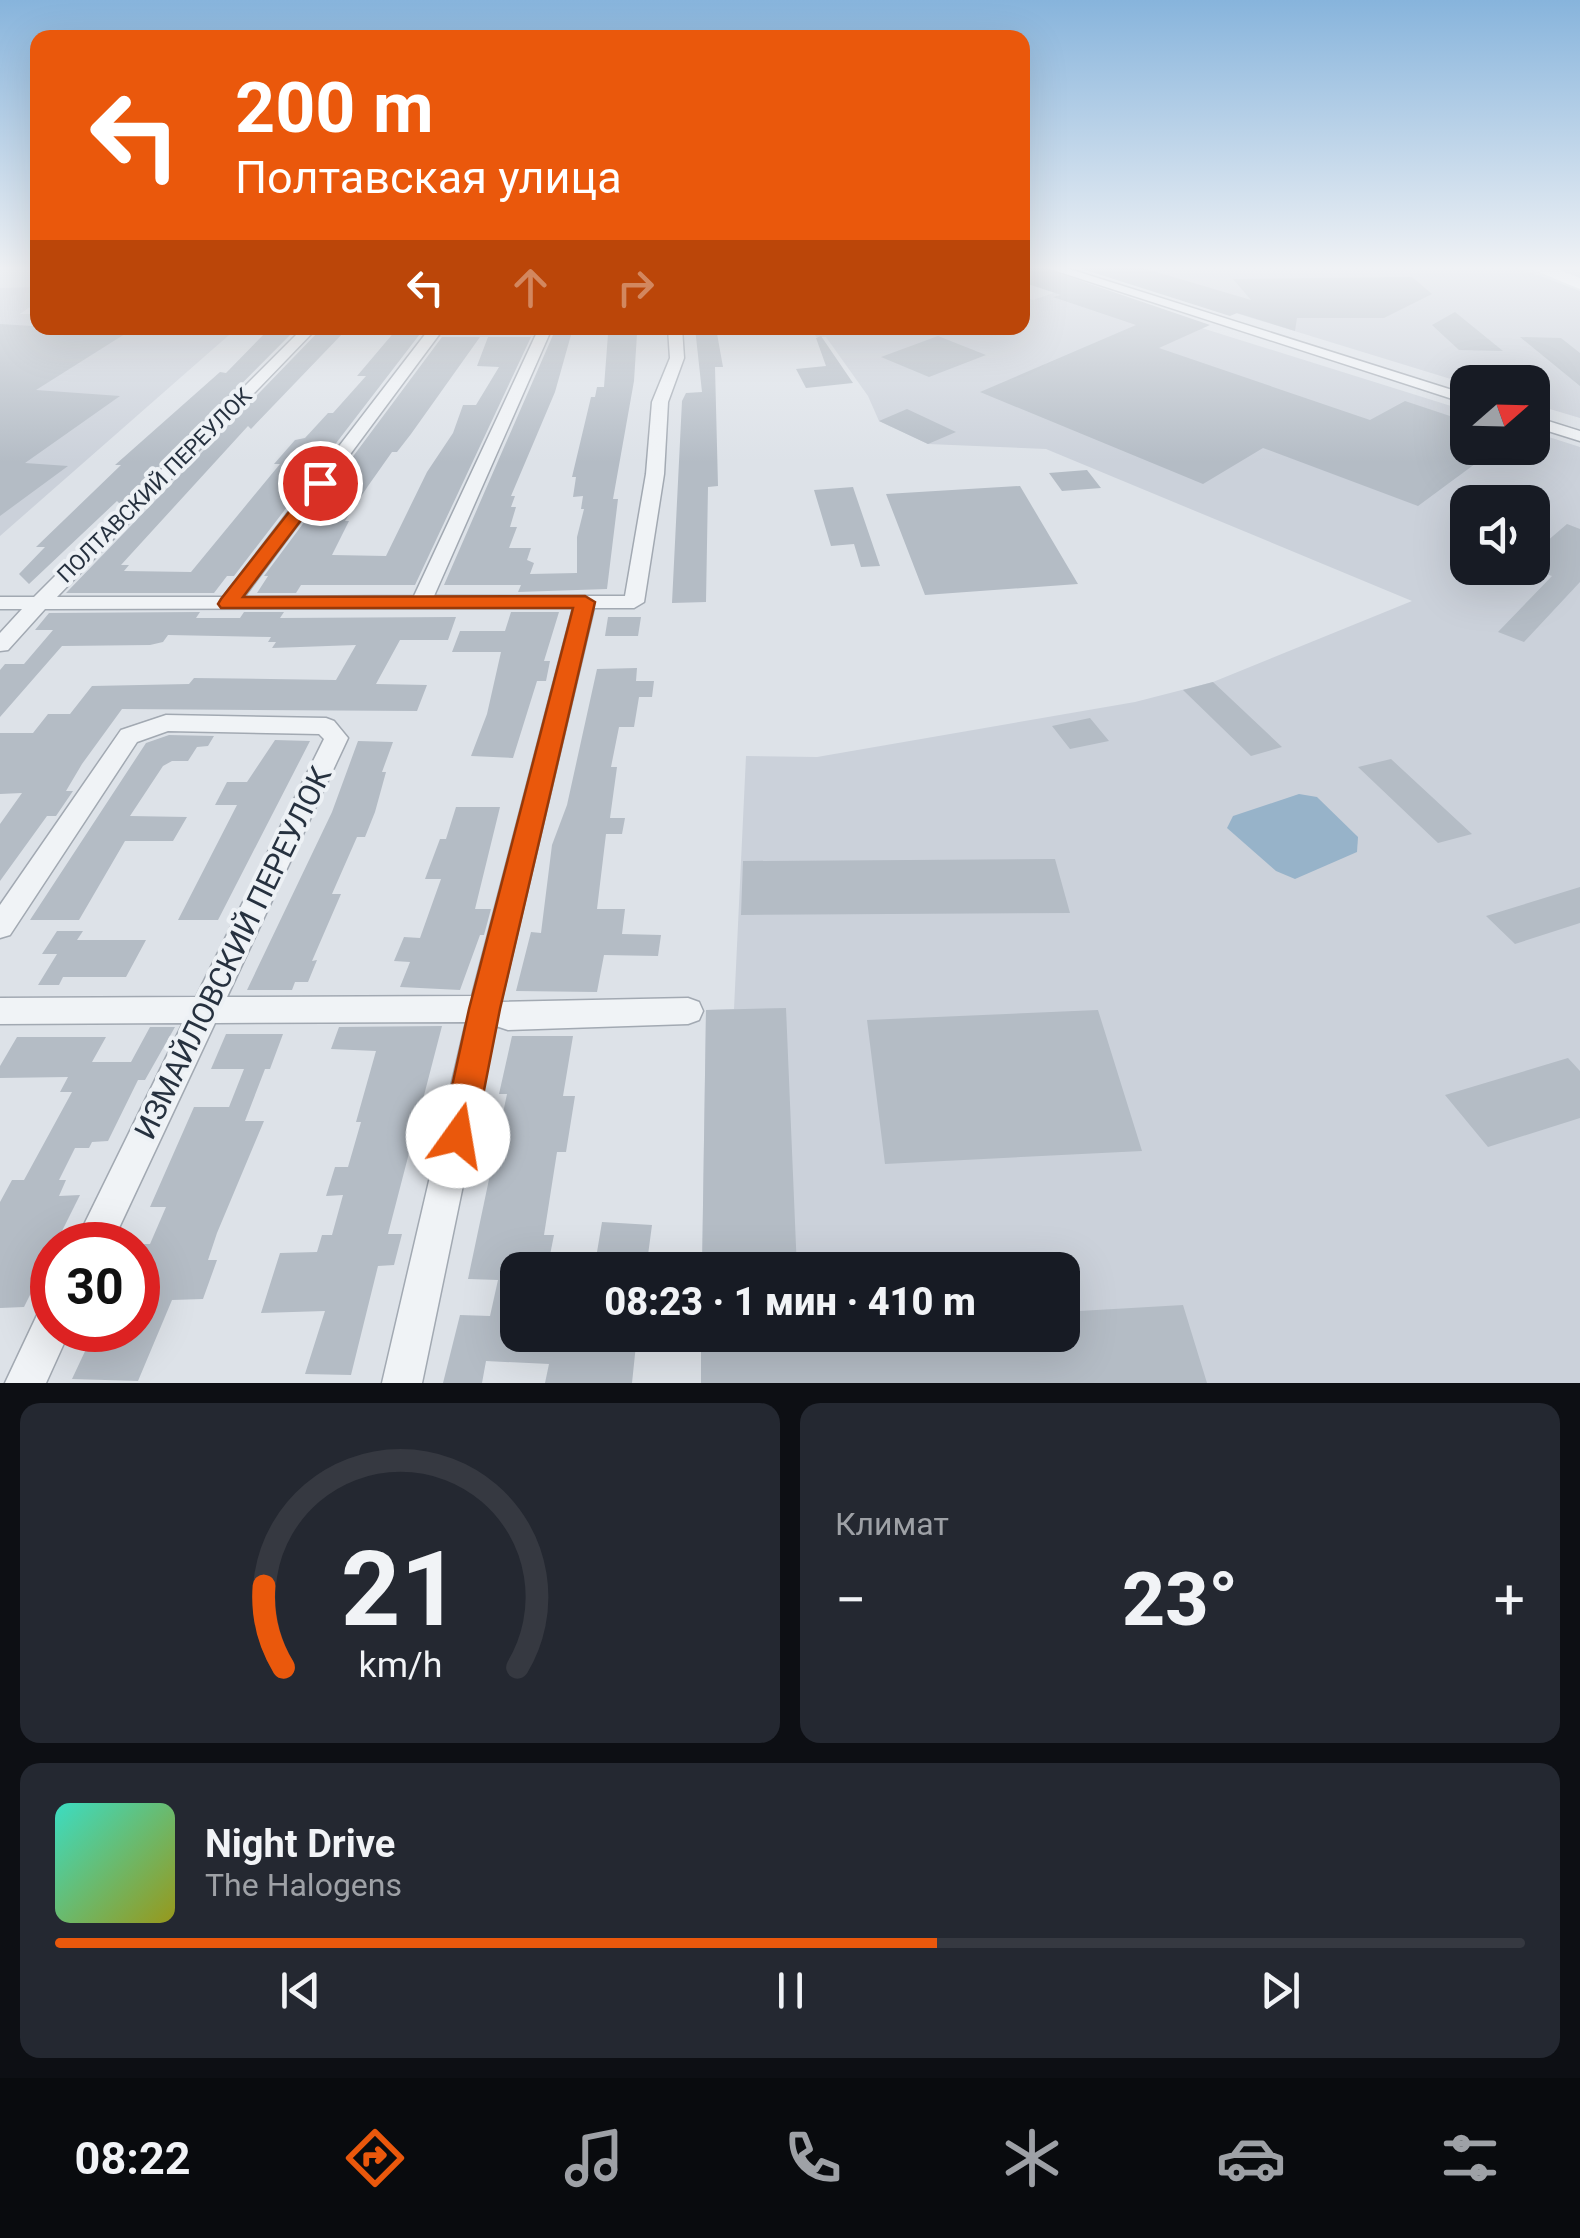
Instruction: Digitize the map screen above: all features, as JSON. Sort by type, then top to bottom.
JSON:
[{"type":"street","points":[[1256,333],[1450,394]]},
{"type":"street","name":"ПОЛТАВСКИЙ ПЕРЕУЛОК","points":[[0,646],[303,335]]},
{"type":"street","points":[[228,604],[433,335]]},
{"type":"street","points":[[421,602],[541,335]]},
{"type":"street","points":[[0,603],[634,602],[655,474],[660,402],[676,358],[675,335]]},
{"type":"street","points":[[1550,427],[1580,436]]},
{"type":"street","points":[[402,1383],[484,1009],[585,602]]},
{"type":"street","name":"ИЗМАЙЛОВСКИЙ ПЕРЕУЛОК","points":[[0,926],[128,736],[166,723],[326,726],[336,738],[103,1222]]},
{"type":"street","points":[[0,1011],[484,1009],[508,1017],[688,1011]]},
{"type":"street","points":[[26,1383],[40,1352]]},
{"type":"shaded area","points":[[0,333],[229,335],[0,536]]},
{"type":"shaded area","points":[[1216,333],[1450,406],[1450,465],[1550,465],[1550,437],[1580,447],[1580,1383],[701,1383],[701,1352],[1080,1352],[1080,1252],[702,1252],[706,1010],[734,1009],[746,756],[817,757],[1135,702],[1213,682],[1412,601],[1046,449],[928,444],[879,421],[868,396],[826,337],[815,335]]},
{"type":"shaded area","points":[[1299,333],[1580,333],[1580,418],[1550,409],[1550,365],[1450,365],[1450,379]]},
{"type":"water","points":[[1299,794],[1317,797],[1358,837],[1357,852],[1295,879],[1276,871],[1227,828],[1233,816]]},
{"type":"building","points":[[0,333],[123,335],[36,390],[120,396],[25,463],[68,466],[0,516]]},
{"type":"building","points":[[1118,333],[1193,333],[1159,348],[1370,420],[1405,401],[1450,416],[1450,465],[1474,465],[1418,506],[1263,448],[1203,484],[980,392]]},
{"type":"building","points":[[1440,333],[1480,333],[1503,351],[1459,350]]},
{"type":"building","points":[[263,335],[290,335],[121,505],[117,501],[29,584],[19,574],[45,547],[36,547],[121,465],[115,465],[220,372],[226,373]]},
{"type":"building","points":[[315,335],[341,335],[251,429],[248,426],[121,565],[129,565],[124,571],[191,572],[280,464],[274,464],[295,440],[305,438],[328,413],[333,413],[366,376],[357,376],[392,335],[419,335],[234,576],[227,576],[214,593],[66,593]]},
{"type":"building","points":[[553,335],[571,335],[555,392],[511,496],[515,496],[511,507],[516,507],[510,527],[517,527],[509,548],[531,548],[527,560],[534,563],[530,574],[577,573],[577,537],[584,509],[583,496],[573,497],[576,477],[572,477],[591,397],[595,397],[597,387],[604,387],[608,335],[637,335],[634,381],[613,499],[618,499],[607,589],[518,592],[521,585],[444,585]]},
{"type":"building","points":[[696,335],[717,335],[723,367],[715,367],[718,486],[708,487],[706,602],[672,603],[682,401],[686,393],[702,392]]},
{"type":"building","points":[[821,336],[853,383],[806,388],[796,369],[826,366],[816,338]]},
{"type":"building","points":[[938,336],[986,355],[929,377],[881,357]]},
{"type":"building","points":[[442,337],[480,337],[411,434],[397,452],[392,452],[368,486],[345,521],[349,521],[332,555],[386,556],[427,472],[453,433],[463,405],[476,405],[499,367],[477,366],[488,337],[531,337],[415,585],[301,585],[296,593],[257,593],[268,576],[264,576]]},
{"type":"building","points":[[1520,337],[1561,338],[1580,353],[1580,386]]},
{"type":"building","points":[[907,409],[956,432],[928,444],[879,421]]},
{"type":"building","points":[[1087,470],[1101,488],[1062,491],[1049,473]]},
{"type":"building","points":[[1020,486],[1078,584],[925,595],[886,494]]},
{"type":"building","points":[[853,487],[880,566],[861,567],[854,544],[831,546],[814,490]]},
{"type":"building","points":[[1567,524],[1580,529],[1580,582],[1524,642],[1498,632],[1543,585],[1550,585],[1550,539]]},
{"type":"building","points":[[200,612],[196,618],[240,618],[244,612],[284,612],[280,618],[456,617],[448,640],[400,640],[376,684],[427,685],[417,711],[122,709],[82,764],[66,791],[73,791],[56,816],[47,816],[0,881],[0,824],[22,793],[0,794],[0,733],[33,733],[48,714],[70,714],[92,686],[189,684],[194,678],[336,680],[356,645],[272,648],[276,642],[268,642],[271,637],[168,635],[163,642],[150,645],[62,646],[0,717],[0,670],[5,664],[24,664],[53,630],[35,630],[49,613]]},
{"type":"building","points":[[511,612],[559,612],[544,661],[550,661],[546,681],[537,681],[513,758],[471,756],[487,714],[501,652],[452,652],[460,631],[505,631]]},
{"type":"building","points":[[608,617],[641,617],[638,636],[605,636]]},
{"type":"building","points":[[637,668],[636,681],[654,681],[652,697],[639,697],[634,727],[619,727],[611,767],[617,767],[610,818],[625,818],[622,834],[606,834],[597,909],[625,909],[622,934],[661,935],[658,956],[604,955],[597,992],[516,991],[531,932],[541,933],[552,845],[567,805],[597,669]]},
{"type":"building","points":[[1213,682],[1282,747],[1251,756],[1183,690]]},
{"type":"building","points":[[1090,718],[1109,741],[1070,749],[1052,726]]},
{"type":"building","points":[[169,735],[214,736],[208,746],[197,747],[188,761],[172,761],[163,766],[130,816],[187,817],[173,841],[125,841],[79,920],[30,920],[146,743]]},
{"type":"building","points":[[275,740],[310,741],[218,920],[178,920],[237,805],[215,805],[227,782],[247,782]]},
{"type":"building","points":[[358,741],[393,742],[365,837],[357,837],[332,894],[341,894],[312,961],[317,960],[308,982],[295,982],[292,990],[247,990],[332,812]]},
{"type":"building","points":[[1391,759],[1472,834],[1438,843],[1358,767]]},
{"type":"building","points":[[456,807],[500,807],[475,909],[491,909],[484,935],[480,935],[460,990],[400,987],[410,962],[394,961],[404,937],[420,938],[441,879],[425,879],[440,839],[446,839]]},
{"type":"building","points":[[1055,859],[1070,913],[741,915],[743,861]]},
{"type":"building","points":[[1580,887],[1580,923],[1515,944],[1486,916]]},
{"type":"building","points":[[57,931],[83,931],[77,940],[146,940],[126,977],[63,977],[59,985],[38,985],[57,954],[42,954]]},
{"type":"building","points":[[786,1008],[796,1252],[702,1252],[706,1010]]},
{"type":"building","points":[[1098,1010],[1142,1151],[885,1164],[867,1020]]},
{"type":"building","points":[[442,1026],[388,1234],[402,1234],[394,1265],[378,1266],[351,1375],[305,1374],[325,1311],[261,1313],[280,1253],[317,1252],[322,1235],[332,1235],[343,1195],[326,1196],[335,1167],[348,1167],[376,1051],[331,1049],[339,1027]]},
{"type":"building","points":[[150,1027],[175,1027],[145,1080],[138,1080],[108,1141],[75,1148],[59,1180],[66,1180],[59,1196],[80,1195],[66,1222],[30,1222],[30,1295],[24,1307],[0,1308],[0,1202],[12,1180],[24,1180],[72,1092],[60,1092],[68,1077],[0,1078],[0,1066],[17,1037],[106,1037],[92,1062],[131,1062]]},
{"type":"building","points":[[226,1034],[283,1034],[245,1121],[264,1121],[217,1233],[208,1260],[217,1260],[203,1299],[172,1300],[160,1329],[160,1222],[166,1207],[150,1207],[194,1107],[229,1107],[244,1069],[211,1069]]},
{"type":"building","points":[[512,1036],[573,1036],[563,1096],[575,1096],[566,1152],[557,1152],[544,1235],[554,1235],[551,1252],[500,1252],[500,1352],[635,1352],[632,1383],[545,1383],[549,1364],[486,1361],[482,1383],[443,1383],[460,1315],[490,1316],[498,1280],[468,1279],[507,1094],[499,1094]]},
{"type":"building","points":[[1568,1058],[1580,1071],[1580,1118],[1488,1147],[1445,1095]]},
{"type":"building","points":[[602,1222],[652,1225],[648,1252],[597,1252]]},
{"type":"building","points":[[1183,1305],[1207,1383],[701,1383],[701,1352],[1080,1352],[1080,1311]]},
{"type":"building","points":[[85,1352],[150,1352],[138,1381],[72,1379]]},
{"type":"route","points":[[320,483],[228,604],[585,602],[484,1009],[458,1136]]}]
